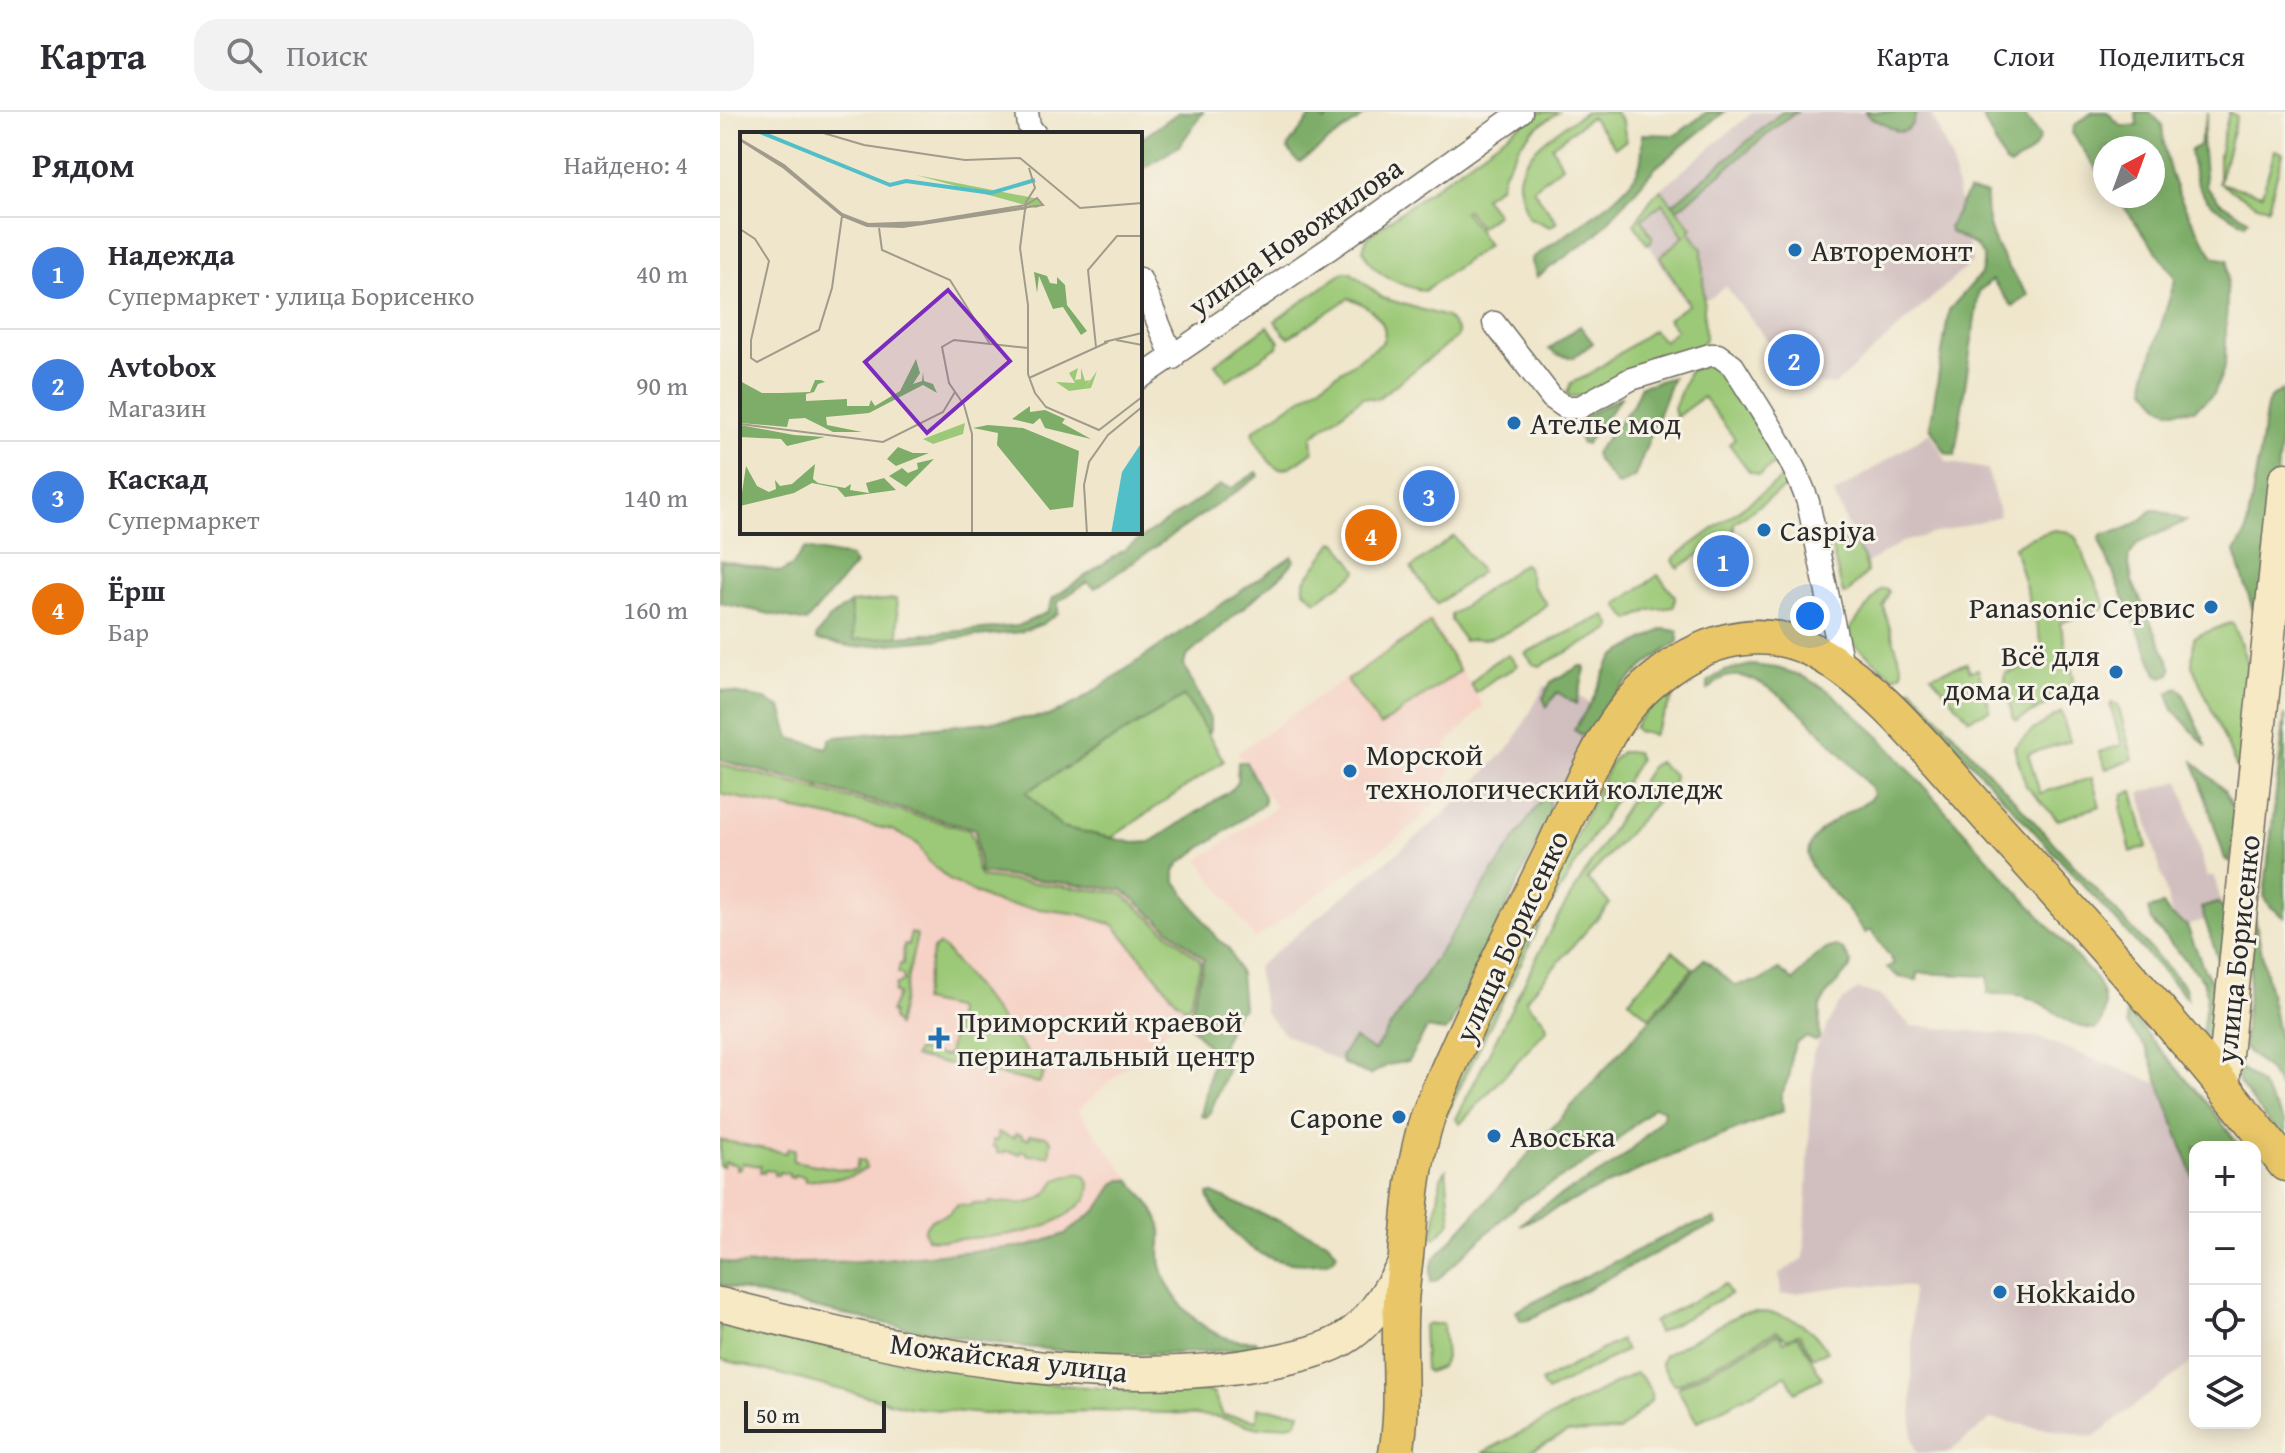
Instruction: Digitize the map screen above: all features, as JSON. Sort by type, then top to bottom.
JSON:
[{"type":"main road","name":"улица Борисенко","points":[[2223,1084],[2285,479]]},
{"type":"main road","name":"улица Борисенко","points":[[1396,1453],[1400,1433],[1400,1320],[1405,1263],[1421,1140],[1428,1116],[1509,939],[1616,721],[1653,680],[1714,642],[1751,636],[1806,647],[1843,669],[1895,715],[2156,1004],[2285,1164]]},
{"type":"main road","name":"Можайская улица","points":[[720,1304],[823,1330],[942,1352],[1092,1372],[1162,1373],[1229,1369],[1282,1359],[1350,1335],[1371,1313],[1405,1263]]},
{"type":"main road","points":[[1350,1335],[1375,1338],[1389,1346],[1400,1360]]},
{"type":"street","points":[[1027,112],[1029,126],[1034,132]]},
{"type":"street","name":"улица Новожилова","points":[[1142,377],[1521,112]]},
{"type":"street","points":[[1142,284],[1173,358]]},
{"type":"street","points":[[1494,323],[1552,398],[1565,407],[1589,404],[1631,379],[1710,355],[1718,355],[1733,366],[1792,461],[1808,502],[1843,669]]},
{"type":"shaded area","points":[[1753,112],[1930,112],[1951,158],[1972,262],[1835,385],[1801,383],[1725,286],[1712,297],[1686,304],[1636,224],[1657,192]]},
{"type":"shaded area","points":[[1930,432],[1947,462],[1987,469],[2000,516],[1902,542],[1865,564],[1834,494]]},
{"type":"shaded area","name":"Морской технологический колледж","points":[[1431,619],[1483,706],[1445,746],[1455,756],[1444,786],[1433,805],[1406,832],[1255,939],[1199,860],[1276,807],[1237,753]]},
{"type":"shaded area","points":[[1554,682],[1588,702],[1594,737],[1555,803],[1386,1059],[1363,1074],[1283,1033],[1265,1012],[1257,967],[1443,815],[1513,743],[1544,687]]},
{"type":"shaded area","name":"Приморский краевой перинатальный центр","points":[[720,760],[976,829],[980,873],[1123,890],[1204,959],[1192,1008],[1078,1110],[1156,1214],[1115,1287],[962,1317],[720,1261]]},
{"type":"shaded area","points":[[2180,781],[2207,877],[2214,876],[2224,913],[2176,930],[2140,793]]},
{"type":"shaded area","points":[[1858,989],[1882,996],[1911,1026],[2037,1037],[2164,1086],[2189,1141],[2189,1365],[2093,1437],[1991,1419],[1948,1453],[1917,1453],[1912,1439],[1912,1287],[1853,1285],[1781,1295],[1779,1274],[1804,1258],[1813,1053],[1839,1004]]},
{"type":"green space","points":[[1179,112],[1203,112],[1180,145],[1142,170],[1142,139]]},
{"type":"green space","points":[[1332,112],[1369,112],[1300,162],[1297,161],[1288,149],[1289,145],[1312,115],[1325,121]]},
{"type":"green space","points":[[1538,112],[1558,112],[1521,143],[1505,170],[1500,186],[1484,197],[1497,214],[1479,227],[1467,210],[1464,211],[1488,245],[1424,291],[1396,282],[1373,266],[1363,249],[1368,236]]},
{"type":"green space","points":[[1585,112],[1615,112],[1623,123],[1626,141],[1615,147],[1591,117],[1552,146],[1562,166],[1533,189],[1557,222],[1550,227],[1528,217],[1520,188],[1522,169],[1535,149]]},
{"type":"green space","points":[[1707,112],[1724,112],[1655,168],[1597,234],[1537,277],[1531,259],[1601,210],[1634,177],[1640,162],[1642,134],[1676,135]]},
{"type":"green space","points":[[1782,112],[1798,112],[1676,208],[1673,204]]},
{"type":"green space","points":[[1865,112],[1917,112],[1912,125],[1899,132]]},
{"type":"green space","points":[[1980,112],[2022,112],[2040,137],[2038,142],[2028,154],[2010,166],[2005,163]]},
{"type":"green space","points":[[2093,112],[2107,112],[2121,126],[2138,126],[2135,112],[2149,112],[2162,124],[2163,136],[2093,136],[2093,164],[2072,133],[2075,125]]},
{"type":"green space","points":[[2208,112],[2202,140],[2206,187],[2220,202],[2249,220],[2245,224],[2211,203],[2196,179],[2190,151],[2199,145]]},
{"type":"green space","points":[[2229,112],[2237,116],[2219,183],[2219,155]]},
{"type":"green space","points":[[2165,150],[2172,179],[2194,225],[2214,257],[2228,260],[2225,366],[2214,394],[2194,410],[2171,411],[2161,406],[2146,388],[2145,378],[2175,280],[2125,208],[2165,208]]},
{"type":"green space","points":[[2275,150],[2283,153],[2268,208],[2219,183],[2262,194]]},
{"type":"green space","points":[[1661,190],[1692,228],[1689,231],[1702,249],[1705,339],[1700,347],[1580,396],[1569,396],[1567,393],[1571,383],[1587,376],[1653,330],[1664,341],[1676,330],[1668,319],[1689,304],[1660,257],[1684,236],[1666,207],[1663,203],[1642,219],[1652,237],[1651,242],[1647,244],[1634,224]]},
{"type":"green space","points":[[1968,191],[1987,194],[1988,221],[1997,248],[2028,295],[2013,307],[1992,280],[1979,291],[1955,455],[1946,453],[1930,427],[1949,310],[1981,274],[1983,264],[1983,256],[1977,246],[1950,232],[1949,227]]},
{"type":"green space","points":[[1344,272],[1350,272],[1383,298],[1447,317],[1458,332],[1457,337],[1377,399],[1363,397],[1312,436],[1313,451],[1291,466],[1278,468],[1272,465],[1253,436],[1254,430],[1381,344],[1384,337],[1382,322],[1377,316],[1349,298],[1289,337],[1275,321]]},
{"type":"green space","points":[[1268,326],[1279,342],[1277,347],[1227,380],[1215,364]]},
{"type":"green space","points":[[1580,326],[1593,343],[1573,358],[1557,355],[1549,349]]},
{"type":"green space","points":[[1704,364],[1720,366],[1778,454],[1774,464],[1759,475],[1749,471],[1729,444],[1735,439],[1703,397],[1676,417],[1674,408],[1689,371]]},
{"type":"green space","points":[[1673,377],[1635,476],[1618,486],[1595,453],[1632,406],[1641,386]]},
{"type":"green space","points":[[2282,390],[2280,446],[2262,614],[2255,616],[2235,552],[2246,533],[2267,406],[2270,398]]},
{"type":"green space","points":[[1622,396],[1586,444],[1582,444],[1576,431],[1585,416]]},
{"type":"green space","points":[[1257,472],[1259,476],[1095,588],[1087,582],[1058,602],[1058,613],[1042,624],[1021,632],[855,647],[817,640],[829,619],[850,603],[854,640],[1018,626],[1048,612],[1053,598],[1220,485],[1232,488]]},
{"type":"green space","points":[[1784,477],[1789,484],[1734,523],[1734,532],[1678,568],[1673,561],[1675,557]]},
{"type":"green space","points":[[2152,510],[2186,521],[2138,543],[2128,558],[2132,581],[2172,669],[2170,674],[2162,677],[2157,674],[2099,540],[2102,534],[2129,527]]},
{"type":"green space","points":[[2054,530],[2069,532],[2076,538],[2106,607],[2060,623],[2074,678],[2064,695],[2017,721],[2013,717],[2004,678],[2006,673],[2044,663],[2046,658],[2014,547]]},
{"type":"green space","points":[[1454,536],[1481,572],[1437,604],[1411,568]]},
{"type":"green space","points":[[1848,540],[1862,554],[1867,572],[1847,594],[1843,594],[1832,549],[1839,542]]},
{"type":"green space","points":[[1333,542],[1337,542],[1357,570],[1316,601],[1304,590],[1304,582]]},
{"type":"green space","points":[[804,549],[850,557],[855,565],[806,622],[720,603],[720,560],[781,572],[792,566]]},
{"type":"green space","points":[[1292,556],[1294,561],[1284,573],[1186,657],[1184,665],[1210,719],[1208,733],[1184,696],[1026,792],[1061,827],[1134,843],[1151,842],[1231,790],[1237,782],[1238,762],[1246,762],[1264,797],[1264,804],[1180,863],[1175,871],[1175,880],[1217,939],[1228,947],[1240,974],[1243,1008],[1234,1015],[1222,1046],[1232,1058],[1206,1117],[1201,1116],[1214,1053],[1184,1019],[1192,1008],[1204,959],[1123,890],[980,873],[975,829],[720,760],[720,690],[763,699],[781,708],[790,738],[827,748],[830,739],[836,737],[1048,716],[1078,702]]},
{"type":"green space","points":[[1523,564],[1527,566],[1533,587],[1547,604],[1506,633],[1464,641],[1451,615]]},
{"type":"green space","points":[[1658,575],[1675,596],[1674,607],[1650,610],[1629,620],[1619,603]]},
{"type":"green space","points":[[1881,589],[1889,592],[1883,606],[1902,667],[1902,673],[1894,677],[1851,641],[1849,630]]},
{"type":"green space","points":[[896,599],[899,637],[854,640],[850,603]]},
{"type":"green space","points":[[1605,615],[1612,626],[1610,630],[1540,666],[1533,664],[1525,653]]},
{"type":"green space","points":[[1430,623],[1460,671],[1380,726],[1347,680]]},
{"type":"green space","points":[[2230,623],[2234,625],[2252,677],[2242,779],[2192,665],[2194,637]]},
{"type":"green space","points":[[1663,629],[1678,631],[1678,642],[1646,664],[1625,684],[1587,738],[1574,730],[1616,655]]},
{"type":"green space","points":[[1509,655],[1517,665],[1514,669],[1495,678],[1476,693],[1471,684],[1475,679],[1493,663]]},
{"type":"green space","points":[[1967,663],[1970,671],[1978,669],[1990,710],[1969,719],[1931,675]]},
{"type":"green space","points":[[1751,665],[1800,675],[1829,691],[1877,734],[2095,978],[2101,990],[2104,1011],[2095,1029],[2076,1025],[2027,997],[1988,994],[1988,976],[1918,973],[1917,980],[1899,977],[1887,968],[1894,963],[1871,930],[1865,933],[1814,872],[1808,857],[1818,834],[1869,800],[1873,795],[1871,788],[1804,715],[1761,684],[1741,676],[1723,678],[1708,690],[1708,681],[1725,671]]},
{"type":"green space","points":[[1580,666],[1585,669],[1576,704],[1557,692],[1547,707],[1543,698],[1551,682]]},
{"type":"green space","points":[[1675,688],[1677,690],[1653,735],[1637,731],[1634,727],[1642,716]]},
{"type":"green space","points":[[1912,688],[2185,987],[2187,998],[1907,693]]},
{"type":"green space","points":[[2178,688],[2207,747],[2173,710],[2168,693]]},
{"type":"green space","points":[[1185,696],[1224,761],[1111,838],[1061,827],[1026,792]]},
{"type":"green space","points":[[2112,703],[2118,705],[2133,759],[2106,769],[2099,752],[2122,745],[2110,706]]},
{"type":"green space","points":[[2061,712],[2070,741],[2028,754],[2040,793],[2092,778],[2100,806],[2058,820],[2026,786],[2014,747]]},
{"type":"green space","points":[[2285,715],[2285,918],[2270,906],[2264,896]]},
{"type":"green space","points":[[1621,752],[1636,752],[1639,760],[1542,920],[1447,1114],[1444,1113],[1611,762]]},
{"type":"green space","points":[[1658,762],[1674,775],[1673,783],[1587,879],[1610,904],[1526,999],[1547,1029],[1460,1124],[1456,1119],[1553,925],[1651,766]]},
{"type":"green space","points":[[2194,762],[2225,791],[2237,817],[2230,862],[2225,859]]},
{"type":"green space","points":[[720,764],[969,830],[981,877],[1121,893],[1201,962],[1190,1004],[1186,1008],[1176,1000],[1114,925],[1079,914],[1002,904],[988,899],[951,881],[929,862],[918,844],[892,830],[720,794]]},
{"type":"green space","points":[[2133,791],[2147,847],[2131,852],[2121,811],[2123,794]]},
{"type":"green space","points":[[1543,797],[1549,801],[1550,816],[1449,1028],[1444,1031],[1427,1028],[1408,1061],[1388,1065],[1370,1075],[1342,1063],[1341,1056],[1354,1038],[1374,1051]]},
{"type":"green space","points":[[2218,903],[2229,914],[2224,964],[2218,959],[2201,908]]},
{"type":"green space","points":[[2163,905],[2169,914],[2187,926],[2204,969],[2222,999],[2214,1038],[2202,1034],[2207,995],[2203,980],[2151,921],[2148,909]]},
{"type":"green space","points":[[2255,918],[2285,1069],[2285,1096],[2270,1072],[2243,1047]]},
{"type":"green space","points":[[911,933],[917,935],[897,1026],[892,1018],[893,1012],[890,1012],[898,994],[894,993],[896,984],[904,980],[898,973],[900,964],[903,964],[904,945],[908,945]]},
{"type":"green space","points":[[939,945],[1044,1074],[1039,1083],[914,1057],[917,1050],[944,1056],[948,1054],[957,1012],[954,1008],[922,1001],[933,949]]},
{"type":"green space","points":[[1836,946],[1843,950],[1851,963],[1850,968],[1820,1007],[1819,1039],[1815,1041],[1806,1037],[1796,1043],[1791,1056],[1790,1074],[1781,1095],[1783,1111],[1663,1159],[1520,1225],[1541,1208],[1632,1150],[1662,1118],[1663,1109],[1654,1107],[1604,1152],[1519,1203],[1437,1280],[1431,1282],[1435,1258],[1704,959],[1734,985],[1760,981],[1779,969],[1794,981],[1817,955]]},
{"type":"green space","points":[[1673,951],[1693,968],[1649,1017],[1629,1000]]},
{"type":"green space","points":[[2126,1010],[2207,1103],[2236,1141],[2189,1141],[2189,1165],[2147,1049],[2127,1025]]},
{"type":"green space","points":[[2238,1066],[2261,1085],[2285,1123],[2285,1144],[2239,1083]]},
{"type":"green space","points":[[998,1133],[1014,1138],[1015,1134],[1022,1135],[1022,1138],[1029,1139],[1030,1135],[1046,1136],[1051,1141],[1049,1156],[1027,1155],[1027,1152],[1021,1151],[1020,1154],[997,1153],[993,1140],[998,1140]]},
{"type":"green space","points":[[720,1140],[786,1153],[788,1148],[795,1149],[793,1161],[851,1171],[856,1169],[858,1160],[864,1161],[866,1169],[849,1177],[805,1181],[804,1176],[794,1175],[793,1178],[779,1172],[774,1175],[774,1171],[760,1172],[761,1166],[742,1163],[741,1169],[737,1169],[737,1165],[725,1162],[723,1167],[720,1166]]},
{"type":"green space","points":[[1446,1170],[1451,1222],[1435,1238],[1441,1178]]},
{"type":"green space","points":[[1077,1173],[1087,1179],[1090,1188],[1088,1195],[1075,1209],[1051,1224],[1012,1234],[948,1240],[927,1238],[924,1231],[931,1220],[950,1213],[958,1204],[971,1206],[972,1203],[988,1205],[989,1202],[1035,1201],[1056,1180]]},
{"type":"green space","points":[[1130,1180],[1156,1214],[1161,1232],[1161,1265],[1178,1300],[1208,1329],[1231,1339],[1256,1341],[1258,1345],[1255,1348],[1132,1354],[1044,1349],[904,1327],[720,1285],[720,1261],[735,1265],[861,1261],[1029,1246],[1065,1234],[1098,1209],[1115,1183]]},
{"type":"green space","points":[[1208,1194],[1327,1241],[1337,1253],[1327,1262],[1302,1264],[1264,1256],[1233,1232],[1210,1201]]},
{"type":"green space","points":[[1715,1219],[1717,1225],[1696,1232],[1528,1320],[1521,1321],[1516,1311],[1680,1229]]},
{"type":"green space","points":[[1725,1284],[1730,1294],[1658,1333],[1653,1322]]},
{"type":"green space","points":[[1742,1313],[1788,1317],[1806,1327],[1827,1352],[1812,1357],[1800,1334],[1787,1339],[1777,1331],[1679,1384],[1673,1384],[1661,1364],[1664,1355]]},
{"type":"green space","points":[[720,1321],[840,1350],[1022,1381],[1083,1387],[1207,1391],[1214,1394],[1223,1415],[1257,1420],[1258,1408],[1300,1412],[1293,1424],[1258,1428],[1217,1417],[1172,1413],[1093,1411],[983,1414],[909,1407],[720,1359]]},
{"type":"green space","points":[[1426,1324],[1443,1324],[1446,1358],[1441,1367],[1428,1372],[1425,1369],[1423,1327]]},
{"type":"green space","points":[[1779,1333],[1784,1342],[1797,1334],[1822,1378],[1795,1392],[1786,1375],[1697,1422],[1677,1388]]},
{"type":"green space","points":[[1620,1340],[1626,1350],[1547,1392],[1541,1382]]},
{"type":"green space","points":[[1635,1373],[1647,1385],[1651,1401],[1619,1431],[1567,1433],[1526,1453],[1482,1453]]},
{"type":"place","name":"Авторемонт","points":[[1795,250]]},
{"type":"place","name":"Avtobox","points":[[1794,360]]},
{"type":"place","name":"Ателье мод","points":[[1514,423]]},
{"type":"place","name":"Каскад","points":[[1429,496]]},
{"type":"place","name":"Caspiya","points":[[1764,530]]},
{"type":"place","name":"Ёрш","points":[[1371,535]]},
{"type":"place","name":"Надежда","points":[[1723,561]]},
{"type":"place","name":"Panasonic Сервис","points":[[2211,607]]},
{"type":"place","name":"Всё для дома и сада","points":[[2116,672]]},
{"type":"place","name":"Морской технологический колледж","points":[[1350,771]]},
{"type":"place","name":"Приморский краевой перинатальный центр","points":[[939,1038]]},
{"type":"place","name":"Capone","points":[[1399,1117]]},
{"type":"place","name":"Авоська","points":[[1494,1136]]},
{"type":"place","name":"Hokkaido","points":[[2000,1292]]}]
